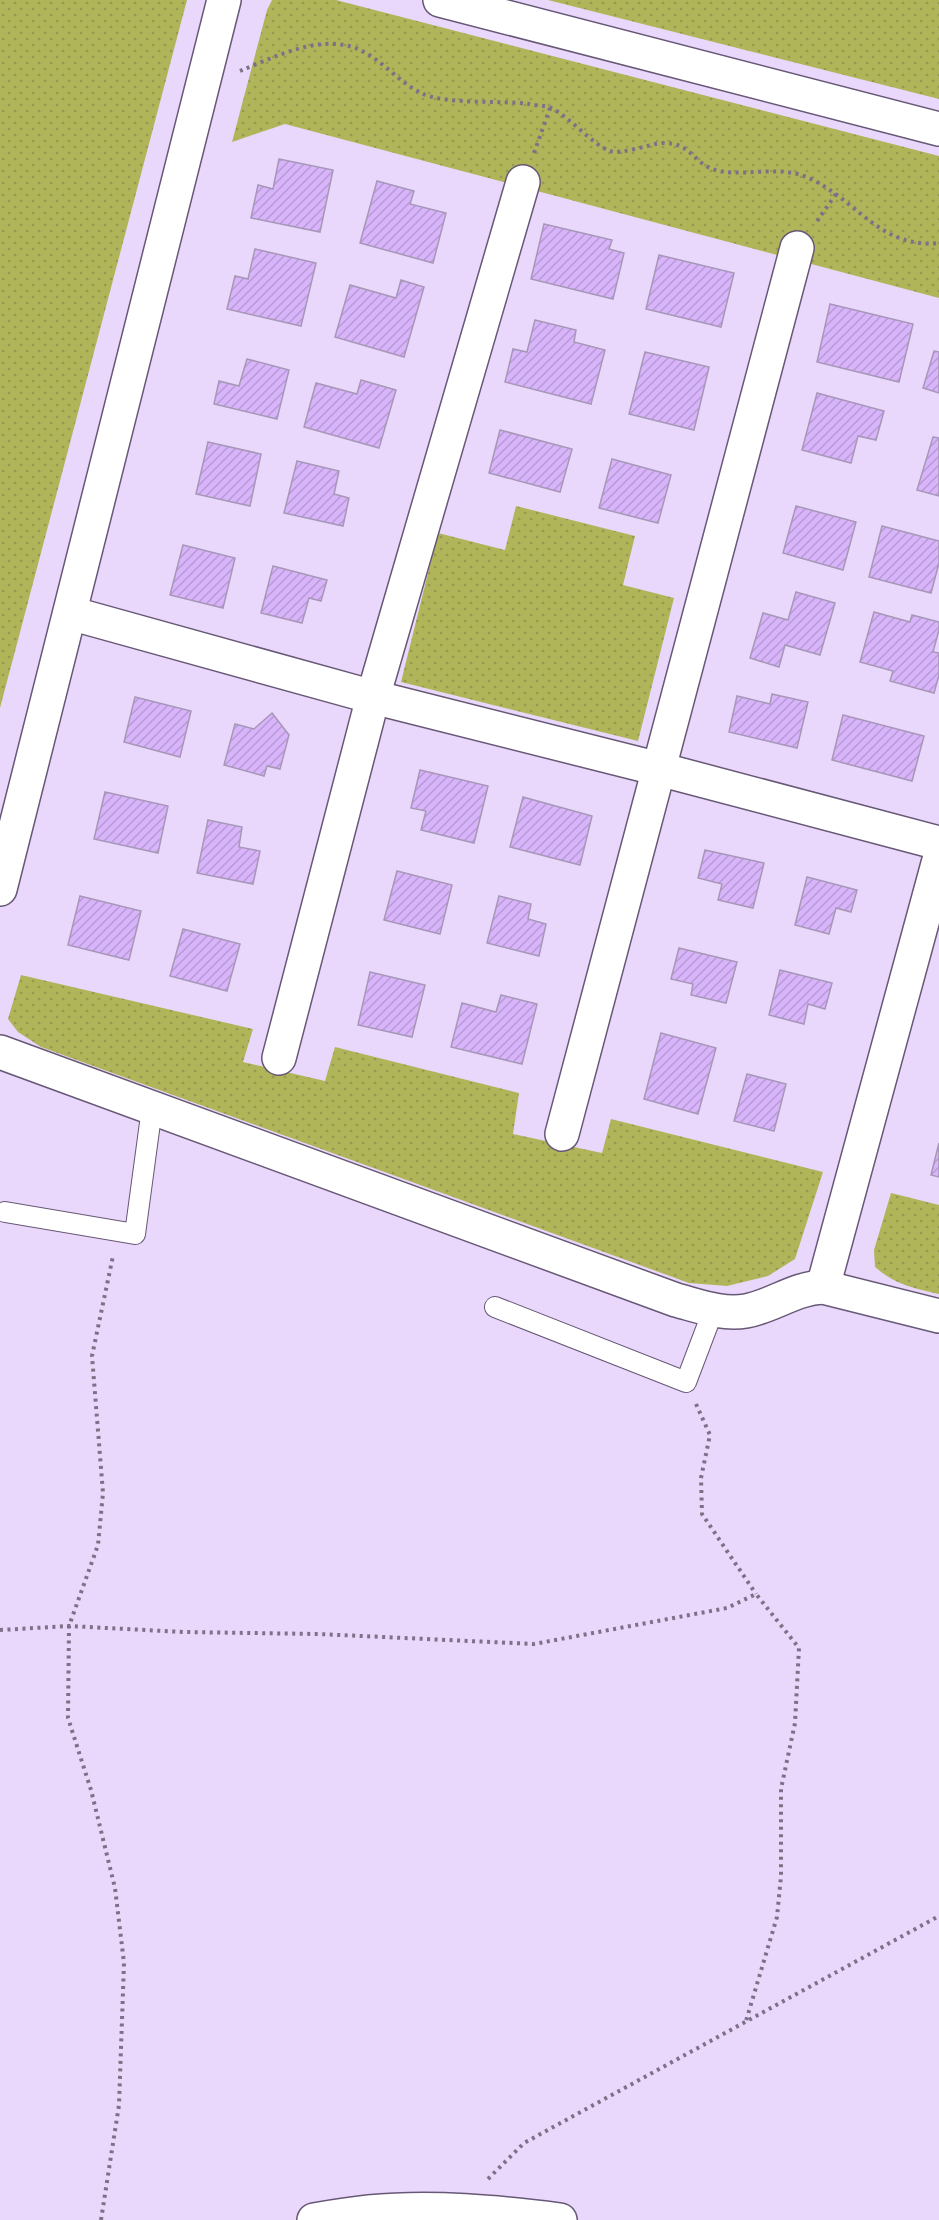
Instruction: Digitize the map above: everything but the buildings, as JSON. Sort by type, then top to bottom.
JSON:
[{"type":"street","points":[[0,889],[224,0]]},
{"type":"street","points":[[440,0],[939,129]]},
{"type":"street","points":[[279,1058],[374,697],[523,182]]},
{"type":"street","points":[[562,1134],[797,248]]},
{"type":"street","points":[[70,613],[374,697],[939,843]]},
{"type":"street","points":[[823,1287],[939,860]]},
{"type":"street","points":[[0,1052],[676,1300],[713,1311],[746,1311],[809,1288],[823,1287],[939,1316]]},
{"type":"street","points":[[314,2220],[371,2212],[507,2213],[560,2220]]},
{"type":"lane","points":[[4,1212],[135,1234],[152,1108]]},
{"type":"lane","points":[[495,1307],[686,1382],[713,1311]]},
{"type":"path","points":[[202,86],[285,53],[321,44],[349,46],[371,56],[397,78],[422,94],[443,99],[506,101],[550,108],[609,151],[625,152],[641,146],[665,143],[687,148],[710,168],[725,172],[780,170],[807,177],[836,194],[884,232],[902,240],[928,244],[939,243]]},
{"type":"path","points":[[523,182],[550,108]]},
{"type":"path","points":[[101,2220],[119,2104],[124,1963],[115,1888],[91,1790],[68,1718],[69,1626],[98,1545],[103,1492],[92,1356],[118,1232]]},
{"type":"path","points":[[686,1382],[710,1435],[701,1478],[702,1515],[756,1594],[799,1648],[795,1723],[781,1789],[781,1876],[777,1917],[746,2021]]},
{"type":"path","points":[[0,1630],[69,1626],[534,1644],[727,1608],[756,1594]]},
{"type":"path","points":[[477,2212],[489,2176],[524,2143],[939,1916]]},
{"type":"green space","points":[[0,0],[187,0],[0,708]]},
{"type":"green space","points":[[272,0],[336,0],[939,156],[939,298],[285,124],[232,142],[267,10]]},
{"type":"green space","points":[[548,0],[939,0],[939,99]]},
{"type":"green space","points":[[516,506],[635,536],[623,585],[674,598],[638,741],[401,682],[438,533],[505,550]]},
{"type":"green space","points":[[21,975],[253,1029],[243,1062],[325,1081],[335,1047],[519,1093],[513,1134],[602,1153],[611,1119],[823,1172],[795,1259],[768,1276],[727,1286],[689,1283],[41,1047],[18,1032],[8,1019]]},
{"type":"green space","points":[[891,1193],[939,1205],[939,1294],[898,1282],[875,1267],[874,1250]]}]
